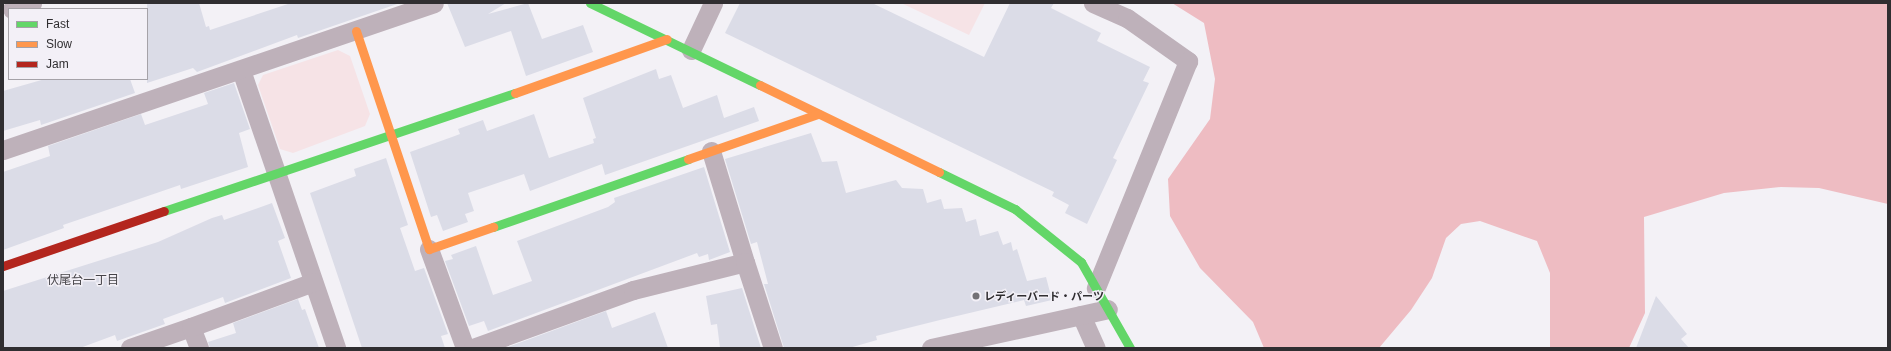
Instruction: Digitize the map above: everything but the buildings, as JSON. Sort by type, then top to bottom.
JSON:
[{"type":"street","points":[[15,8],[32,3]]},
{"type":"street","points":[[3,150],[356,31],[434,3]]},
{"type":"street","points":[[590,3],[691,50],[818,114],[1015,209],[1081,262],[1130,348]]},
{"type":"street","points":[[691,50],[713,3]]},
{"type":"street","points":[[1093,3],[1127,18],[1188,61],[1096,288]]},
{"type":"street","points":[[356,31],[393,136],[429,249],[465,348]]},
{"type":"street","points":[[3,266],[276,172],[393,136],[667,39]]},
{"type":"street","points":[[241,70],[336,348]]},
{"type":"street","points":[[429,249],[818,114]]},
{"type":"street","points":[[712,151],[745,262],[773,348]]},
{"type":"street","points":[[473,348],[633,290],[745,262]]},
{"type":"street","points":[[130,348],[313,282]]},
{"type":"street","points":[[931,348],[1108,309]]},
{"type":"street","points":[[1081,315],[1096,348]]},
{"type":"street","points":[[191,327],[199,348]]},
{"type":"shaded area","points":[[901,3],[985,3],[969,35]]},
{"type":"shaded area","points":[[1172,3],[1888,3],[1888,204],[1819,188],[1781,187],[1724,193],[1644,217],[1645,313],[1629,348],[1550,348],[1550,273],[1537,241],[1480,221],[1461,224],[1446,238],[1432,278],[1411,310],[1379,348],[1264,348],[1253,322],[1200,268],[1170,216],[1168,179],[1210,119],[1215,79],[1204,23]]},
{"type":"shaded area","points":[[338,50],[350,56],[370,114],[365,126],[293,153],[280,149],[258,85],[263,75]]},
{"type":"traffic: fast","points":[[590,3],[760,85]]},
{"type":"traffic: fast","points":[[164,211],[515,93]]},
{"type":"traffic: fast","points":[[493,227],[688,159]]},
{"type":"traffic: fast","points":[[939,172],[1015,209],[1081,262],[1130,348]]},
{"type":"traffic: slow","points":[[356,31],[429,249],[493,227]]},
{"type":"traffic: slow","points":[[515,93],[667,39]]},
{"type":"traffic: slow","points":[[760,85],[939,172]]},
{"type":"traffic: slow","points":[[688,159],[818,114]]},
{"type":"traffic: jam","points":[[3,266],[164,211]]},
{"type":"place","name":"レディーバード・パーツ","points":[[976,296]]},
{"type":"district","name":"伏尾台一丁目","points":[[83,281]]}]
